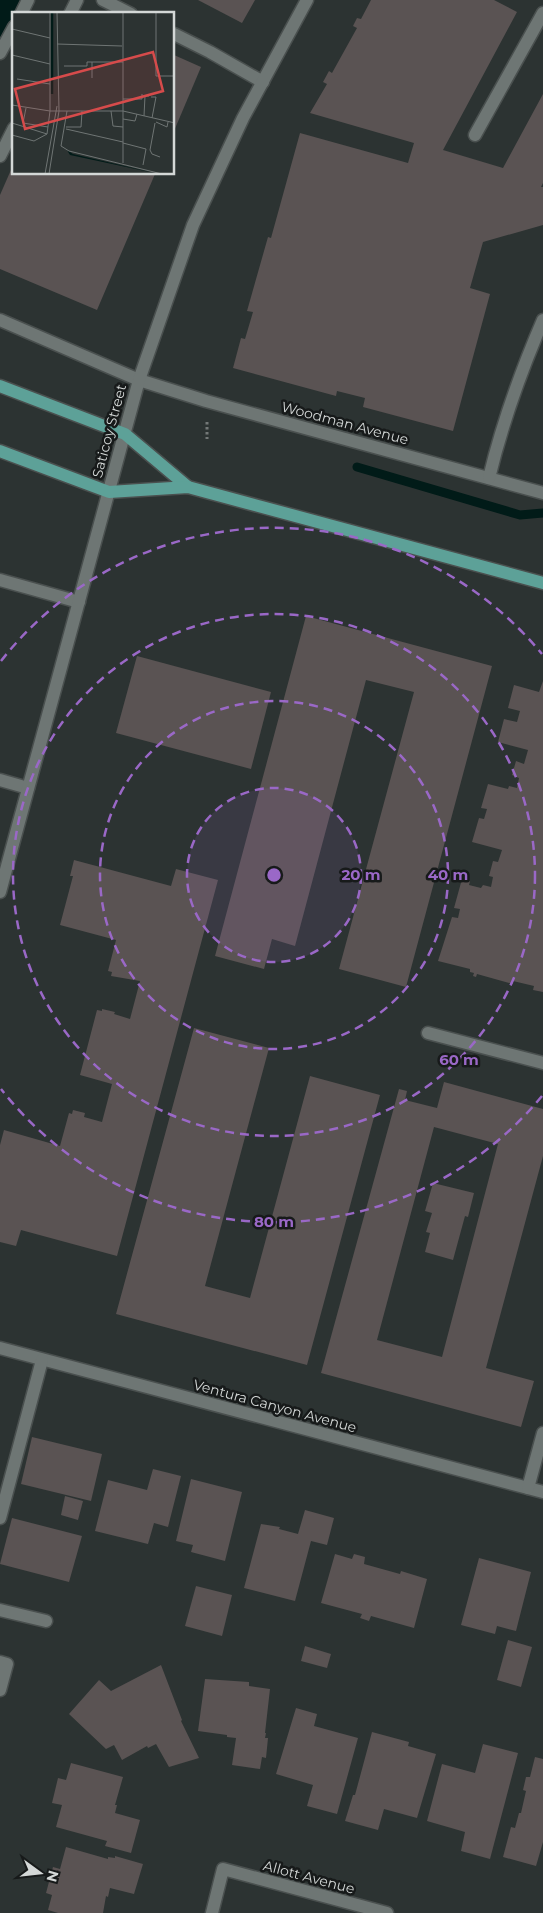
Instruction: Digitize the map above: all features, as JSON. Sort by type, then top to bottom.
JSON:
[{"type":"main road","points":[[0,386],[125,434],[188,487]]},
{"type":"main road","points":[[0,452],[109,492],[188,487],[543,583]]},
{"type":"street","points":[[22,12],[28,0]]},
{"type":"street","points":[[71,12],[77,0]]},
{"type":"street","points":[[103,0],[127,12]]},
{"type":"street","name":"Saticoy Street","points":[[0,892],[139,380],[193,225],[243,118],[307,0]]},
{"type":"street","points":[[475,135],[543,13]]},
{"type":"street","points":[[0,52],[12,31]]},
{"type":"street","points":[[175,34],[262,82]]},
{"type":"street","points":[[0,156],[12,132]]},
{"type":"street","name":"Woodman Avenue","points":[[0,320],[139,380],[543,492]]},
{"type":"street","points":[[489,478],[497,445],[525,363],[543,320]]},
{"type":"street","points":[[0,580],[79,602]]},
{"type":"street","points":[[0,780],[28,788]]},
{"type":"street","points":[[428,1033],[543,1063]]},
{"type":"street","name":"Ventura Canyon Avenue","points":[[0,1348],[543,1492]]},
{"type":"street","points":[[0,1518],[42,1360]]},
{"type":"street","points":[[528,1488],[543,1434]]},
{"type":"street","points":[[0,1610],[46,1621]]},
{"type":"street","points":[[0,1662],[7,1664],[0,1690]]},
{"type":"street","name":"Allott Avenue","points":[[212,1913],[224,1869],[387,1913]]},
{"type":"path","points":[[207,421],[207,440]]},
{"type":"shaded area","points":[[0,0],[23,0],[16,12],[12,12],[12,18],[0,38]]},
{"type":"building","points":[[198,0],[255,0],[242,23]]},
{"type":"building","points":[[371,0],[494,0],[517,12],[443,150],[503,168],[543,94],[543,183],[541,187],[543,187],[543,225],[483,242],[470,288],[490,294],[453,431],[363,407],[365,398],[337,391],[336,396],[233,368],[241,338],[245,339],[253,312],[247,311],[268,237],[271,238],[300,133],[408,163],[414,143],[310,113],[327,84],[323,82],[329,71],[332,73],[357,28],[353,26],[357,18],[361,19]]},
{"type":"building","points":[[175,55],[201,67],[175,129]]},
{"type":"building","points":[[12,168],[12,175],[155,175],[97,310],[0,269],[0,195]]},
{"type":"building","points":[[306,616],[492,666],[406,987],[339,969],[414,692],[366,680],[295,946],[272,939],[264,969],[215,956]]},
{"type":"building","points":[[137,656],[271,692],[251,769],[116,733]]},
{"type":"building","points":[[543,681],[543,992],[533,990],[534,986],[513,981],[513,984],[477,974],[476,977],[473,976],[474,973],[470,972],[470,969],[438,961],[452,917],[458,918],[460,909],[454,908],[462,879],[470,881],[469,885],[481,888],[483,885],[491,887],[493,877],[489,876],[493,861],[498,862],[502,850],[472,842],[479,818],[484,819],[487,809],[481,808],[488,784],[508,789],[509,786],[517,788],[519,778],[512,775],[516,761],[524,764],[528,750],[498,742],[504,719],[517,722],[520,711],[508,708],[514,685],[539,692]]},
{"type":"building","points":[[74,860],[171,886],[176,869],[218,880],[117,1256],[21,1230],[16,1246],[0,1242],[0,1145],[4,1130],[60,1146],[69,1113],[72,1114],[73,1110],[85,1113],[84,1117],[102,1122],[112,1084],[80,1075],[97,1010],[102,1011],[102,1009],[115,1012],[114,1014],[130,1019],[140,981],[111,976],[112,972],[108,971],[116,940],[60,925],[73,876],[70,876]]},
{"type":"building","points":[[194,1028],[269,1048],[205,1286],[250,1298],[310,1076],[380,1095],[307,1365],[116,1314]]},
{"type":"building","points":[[444,1082],[543,1109],[543,1156],[486,1368],[534,1381],[521,1427],[321,1373],[399,1089],[407,1091],[405,1100],[437,1108]],"holes":[[[434,1127],[498,1144],[442,1357],[377,1340]]]},
{"type":"building","points":[[433,1183],[474,1193],[468,1217],[465,1216],[453,1260],[425,1252],[430,1233],[426,1232],[432,1213],[425,1211]]},
{"type":"building","points":[[32,1437],[102,1454],[91,1501],[21,1484]]},
{"type":"building","points":[[153,1469],[181,1476],[168,1527],[154,1523],[148,1544],[95,1531],[108,1480],[147,1490]]},
{"type":"building","points":[[191,1479],[242,1492],[225,1561],[191,1552],[193,1545],[176,1541]]},
{"type":"building","points":[[65,1496],[83,1501],[78,1520],[61,1515]]},
{"type":"building","points":[[305,1510],[334,1518],[327,1545],[311,1541],[295,1601],[244,1588],[261,1524],[280,1527],[279,1529],[298,1534]]},
{"type":"building","points":[[12,1518],[82,1536],[69,1582],[0,1564]]},
{"type":"building","points":[[335,1554],[352,1559],[354,1554],[365,1557],[364,1564],[400,1574],[401,1571],[427,1579],[414,1628],[371,1616],[369,1621],[360,1618],[362,1614],[321,1603]]},
{"type":"building","points":[[479,1558],[531,1572],[516,1631],[497,1626],[495,1634],[461,1625]]},
{"type":"building","points":[[196,1586],[232,1595],[222,1636],[185,1626]]},
{"type":"building","points":[[508,1640],[532,1647],[521,1687],[497,1680]]},
{"type":"building","points":[[305,1646],[331,1654],[327,1668],[301,1661]]},
{"type":"building","points":[[161,1665],[181,1721],[199,1758],[169,1767],[156,1744],[148,1748],[147,1746],[122,1760],[114,1745],[106,1749],[69,1714],[99,1680],[111,1691]]},
{"type":"building","points":[[205,1679],[249,1682],[249,1686],[270,1689],[265,1733],[265,1738],[268,1738],[266,1758],[262,1757],[260,1769],[232,1765],[236,1738],[198,1731]]},
{"type":"building","points":[[296,1708],[317,1714],[314,1726],[358,1738],[337,1814],[307,1806],[313,1785],[276,1774]]},
{"type":"building","points":[[372,1732],[409,1742],[408,1746],[436,1754],[417,1818],[384,1809],[378,1830],[345,1821],[353,1795],[355,1795]]},
{"type":"building","points":[[483,1744],[518,1753],[490,1859],[461,1851],[465,1832],[427,1821],[442,1764],[475,1773]]},
{"type":"building","points":[[535,1757],[543,1759],[543,1842],[536,1866],[503,1857],[511,1827],[515,1828],[519,1813],[521,1813],[526,1791],[523,1790],[526,1777],[530,1777]]},
{"type":"building","points":[[71,1763],[123,1777],[115,1805],[117,1805],[115,1813],[140,1820],[131,1853],[105,1846],[107,1841],[56,1827],[62,1805],[52,1803],[58,1778],[66,1780]]},
{"type":"building","points":[[66,1847],[108,1859],[108,1857],[115,1858],[115,1856],[143,1864],[134,1894],[110,1888],[108,1897],[106,1896],[103,1913],[58,1913],[48,1910],[52,1895],[46,1893],[53,1867],[60,1869]]},
{"type":"waterway","points":[[357,467],[520,515],[543,513]]}]
